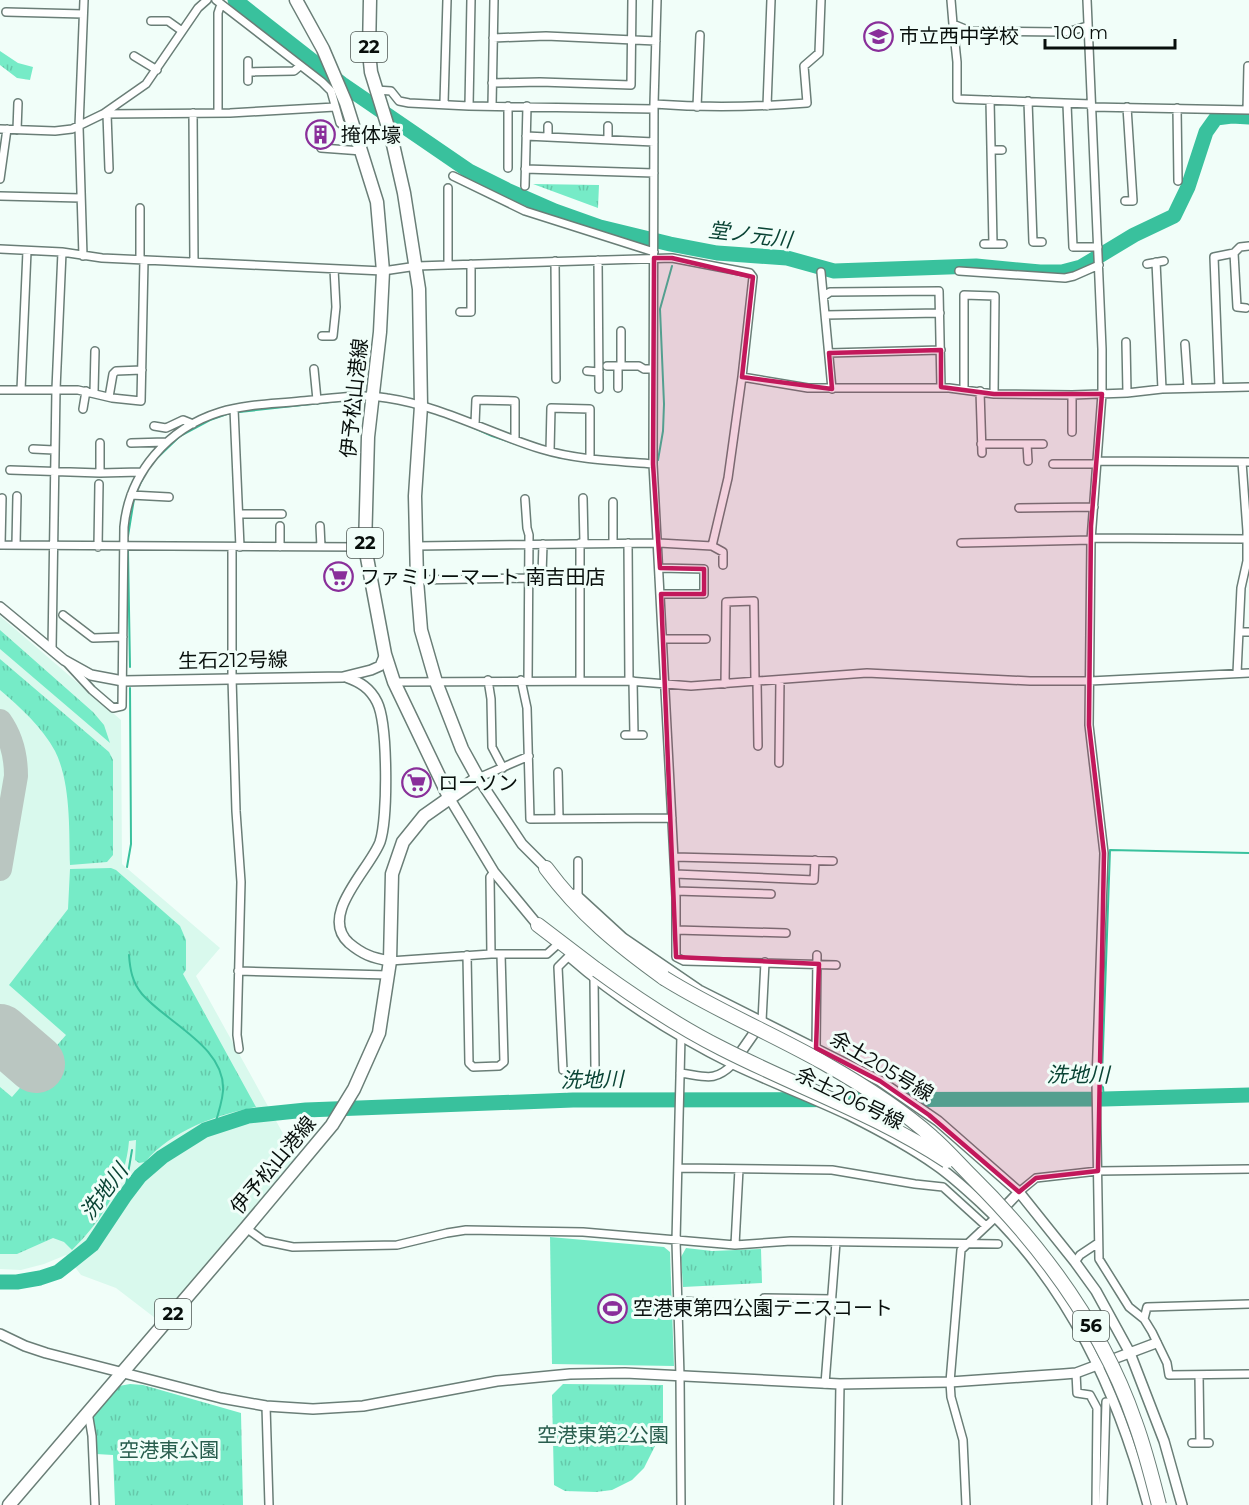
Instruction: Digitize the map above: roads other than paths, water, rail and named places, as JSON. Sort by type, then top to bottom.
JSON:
[{"type":"highway","points":[[546,868],[567,896],[594,924],[664,978],[698,999],[824,1063],[868,1091],[932,1137],[972,1177]]},
{"type":"highway","points":[[538,925],[595,974],[679,1026],[722,1049],[865,1114],[922,1144],[972,1177]]},
{"type":"highway","name":"56","points":[[972,1177],[1042,1252],[1090,1324],[1135,1420],[1159,1505]]},
{"type":"main road","name":"伊予松山港線","points":[[296,0],[323,49],[341,105],[354,128],[377,202],[382,271],[380,332],[368,437],[365,547],[385,654],[394,682],[450,799]]},
{"type":"main road","name":"22","points":[[370,0],[369,52],[376,91],[392,140],[417,266],[422,336],[422,406],[415,496],[421,630],[436,682],[462,749],[478,778]]},
{"type":"main road","name":"伊予松山港線","points":[[9,1505],[246,1228],[334,1121],[350,1095],[379,1033],[390,961],[392,874],[403,842],[424,816],[478,778]]},
{"type":"street","points":[[83,256],[79,127],[84,0]]},
{"type":"street","points":[[0,178],[3,129],[55,131],[79,127],[105,114],[146,84],[182,31],[207,0]]},
{"type":"street","points":[[444,103],[447,0]]},
{"type":"street","points":[[469,106],[471,0]]},
{"type":"street","points":[[492,106],[494,0]]},
{"type":"street","points":[[492,82],[631,85],[632,0]]},
{"type":"street","points":[[657,0],[654,107],[653,464],[676,891],[676,957],[684,961],[836,965]]},
{"type":"street","points":[[767,106],[771,0]]},
{"type":"street","points":[[376,91],[391,91],[399,101],[409,103],[469,106],[697,107],[807,103],[804,66],[819,53],[822,0]]},
{"type":"street","points":[[951,0],[957,62],[957,99],[1091,106],[1248,110],[1248,66],[1239,66]]},
{"type":"street","points":[[1087,0],[1102,348],[1102,394],[1091,539],[1089,725],[1104,853],[1096,1084],[1099,1259],[1129,1307],[1144,1319],[1167,1363],[1169,1375],[1249,1374]]},
{"type":"street","points":[[218,2],[322,82],[341,105]]},
{"type":"street","points":[[218,2],[218,113]]},
{"type":"street","points":[[6,12],[83,14]]},
{"type":"street","points":[[151,21],[168,21],[182,31]]},
{"type":"street","points":[[953,24],[970,31],[1062,32],[1087,26]]},
{"type":"street","points":[[697,107],[700,35]]},
{"type":"street","points":[[493,38],[546,36],[656,41]]},
{"type":"street","points":[[134,56],[157,70]]},
{"type":"street","points":[[248,61],[248,81]]},
{"type":"street","points":[[248,72],[294,71],[300,66]]},
{"type":"street","points":[[990,100],[993,244]]},
{"type":"street","points":[[1028,101],[1034,195],[1033,242],[1042,242]]},
{"type":"street","points":[[17,130],[18,103]]},
{"type":"street","points":[[1067,104],[1073,247],[1098,247]]},
{"type":"street","points":[[105,114],[218,113],[341,105]]},
{"type":"street","points":[[508,106],[508,168]]},
{"type":"street","points":[[525,186],[527,106]]},
{"type":"street","points":[[1125,201],[1133,201],[1127,107]]},
{"type":"street","points":[[1177,108],[1178,181]]},
{"type":"street","points":[[194,113],[194,262]]},
{"type":"street","points":[[105,114],[109,169]]},
{"type":"street","points":[[549,126],[549,137]]},
{"type":"street","points":[[608,140],[609,126]]},
{"type":"street","points":[[526,136],[654,142]]},
{"type":"street","points":[[1030,144],[1039,144]]},
{"type":"street","points":[[321,148],[362,151]]},
{"type":"street","points":[[991,150],[1002,150]]},
{"type":"street","points":[[525,169],[654,173]]},
{"type":"street","points":[[453,176],[525,212],[654,253],[750,273],[753,277],[728,478],[712,546]]},
{"type":"street","points":[[448,188],[448,265]]},
{"type":"street","points":[[992,194],[1001,194]]},
{"type":"street","points":[[0,196],[81,198]]},
{"type":"street","points":[[0,390],[56,389],[141,401],[140,208]]},
{"type":"street","points":[[984,244],[1003,244]]},
{"type":"street","points":[[1219,387],[1214,257],[1234,253],[1240,247],[1249,246]]},
{"type":"street","points":[[0,249],[142,260],[382,271],[417,266],[598,260],[654,253]]},
{"type":"street","points":[[21,390],[27,250]]},
{"type":"street","points":[[52,650],[54,450],[62,252]]},
{"type":"street","points":[[1234,253],[1238,308],[1246,308]]},
{"type":"street","points":[[598,260],[594,302],[598,338],[599,389]]},
{"type":"street","points":[[555,261],[556,379]]},
{"type":"street","points":[[1147,264],[1160,262],[1158,301],[1164,341],[1162,389]]},
{"type":"street","points":[[460,312],[471,312],[471,264]]},
{"type":"street","points":[[959,271],[1065,278],[1099,265]]},
{"type":"street","points":[[322,336],[333,336],[336,307],[334,268]]},
{"type":"street","points":[[821,272],[832,389]]},
{"type":"street","points":[[825,296],[830,292],[939,291],[941,388]]},
{"type":"street","points":[[963,390],[964,295],[995,296],[994,394]]},
{"type":"street","points":[[1149,302],[1158,301]]},
{"type":"street","points":[[547,310],[556,310]]},
{"type":"street","points":[[825,315],[940,313]]},
{"type":"street","points":[[618,388],[621,331]]},
{"type":"street","points":[[1207,334],[1217,334]]},
{"type":"street","points":[[590,338],[598,338]]},
{"type":"street","points":[[1126,342],[1127,393]]},
{"type":"street","points":[[1185,344],[1188,388]]},
{"type":"street","points":[[829,353],[940,350]]},
{"type":"street","points":[[83,409],[90,392],[95,351]]},
{"type":"street","points":[[548,356],[556,356]]},
{"type":"street","points":[[607,366],[639,366],[644,369],[653,369]]},
{"type":"street","points":[[314,369],[317,400]]},
{"type":"street","points":[[109,397],[113,374],[116,370],[141,370]]},
{"type":"street","points":[[587,371],[598,372]]},
{"type":"street","points":[[742,378],[808,388],[941,388],[994,394],[1071,395],[1162,389],[1249,387]]},
{"type":"street","points":[[980,392],[982,453]]},
{"type":"street","points":[[1071,395],[1072,432]]},
{"type":"street","points":[[64,660],[92,690],[113,708],[122,706],[123,546],[125,517],[131,495],[141,472],[166,442],[205,417],[317,400],[384,397],[456,415],[550,451],[590,458],[653,464]]},
{"type":"street","points":[[476,424],[476,400],[515,401],[515,439]]},
{"type":"street","points":[[550,451],[551,408],[590,409],[590,458]]},
{"type":"street","points":[[234,412],[240,547]]},
{"type":"street","points":[[154,426],[159,429],[166,428],[183,420],[193,424]]},
{"type":"street","points":[[131,443],[166,442]]},
{"type":"street","points":[[100,443],[100,473]]},
{"type":"street","points":[[981,444],[1043,444]]},
{"type":"street","points":[[1027,444],[1028,461]]},
{"type":"street","points":[[33,449],[54,450]]},
{"type":"street","points":[[1053,464],[1246,462],[1248,566],[1241,588],[1237,674]]},
{"type":"street","points":[[10,470],[141,472]]},
{"type":"street","points":[[98,547],[99,484]]},
{"type":"street","points":[[131,495],[169,496]]},
{"type":"street","points":[[16,545],[17,496]]},
{"type":"street","points":[[2,498],[1,545],[365,547]]},
{"type":"street","points":[[580,681],[583,498]]},
{"type":"street","points":[[613,502],[613,543]]},
{"type":"street","points":[[528,504],[529,544],[524,680],[530,819],[672,818]]},
{"type":"street","points":[[1019,508],[1094,507]]},
{"type":"street","points":[[239,514],[282,514]]},
{"type":"street","points":[[280,526],[280,547]]},
{"type":"street","points":[[320,526],[321,547]]},
{"type":"street","points":[[961,543],[1248,533]]},
{"type":"street","points":[[628,543],[633,735]]},
{"type":"street","points":[[416,546],[659,543],[712,546],[718,547],[723,552],[723,565]]},
{"type":"street","points":[[542,575],[543,544]]},
{"type":"street","points":[[232,547],[232,678],[236,811],[241,882],[237,1035],[239,1049]]},
{"type":"street","points":[[660,568],[704,569],[704,594],[661,594]]},
{"type":"street","points":[[417,580],[528,578]]},
{"type":"street","points":[[1241,588],[1249,588]]},
{"type":"street","points":[[725,684],[726,602],[754,601],[758,746]]},
{"type":"street","name":"生石212号線","points":[[0,607],[64,660],[91,675],[123,681],[343,677]]},
{"type":"street","points":[[63,615],[93,638],[123,637]]},
{"type":"street","points":[[1239,632],[1249,632]]},
{"type":"street","points":[[663,639],[706,639]]},
{"type":"street","points":[[343,677],[380,666],[385,654]]},
{"type":"street","points":[[394,682],[631,681],[691,686],[867,674],[1030,681],[1090,681],[1249,673]]},
{"type":"street","points":[[343,677],[356,681],[368,689],[377,701],[382,715],[385,798],[380,841],[341,907],[339,924],[346,940],[362,954],[390,961],[467,955],[547,954],[556,945]]},
{"type":"street","points":[[488,680],[491,699],[492,747],[502,768]]},
{"type":"street","points":[[777,760],[780,680]]},
{"type":"street","points":[[625,735],[643,735]]},
{"type":"street","points":[[478,778],[529,756]]},
{"type":"street","points":[[558,772],[559,818]]},
{"type":"street","name":"余土205号線","points":[[478,778],[522,844],[623,938],[699,990],[816,1048],[886,1086],[929,1115],[1019,1192],[1096,1291],[1130,1353],[1164,1441],[1182,1505]]},
{"type":"street","name":"余土206号線","points":[[450,799],[494,872],[538,925],[569,956],[658,1023],[681,1036],[733,1064],[847,1114],[901,1142],[938,1166],[996,1217],[1064,1301],[1088,1343],[1133,1450],[1148,1505]]},
{"type":"street","points":[[675,874],[814,880],[812,851]]},
{"type":"street","points":[[674,857],[712,854],[765,855],[833,861]]},
{"type":"street","points":[[578,861],[578,897]]},
{"type":"street","points":[[491,954],[490,877],[494,872]]},
{"type":"street","points":[[676,891],[771,894]]},
{"type":"street","points":[[724,922],[724,931]]},
{"type":"street","points":[[772,923],[772,932]]},
{"type":"street","points":[[676,930],[786,933]]},
{"type":"street","points":[[467,955],[469,1063],[473,1066],[490,1066],[504,1062],[501,954]]},
{"type":"street","points":[[773,963],[774,954]]},
{"type":"street","points":[[816,1048],[817,955]]},
{"type":"street","points":[[563,1070],[558,967],[569,956]]},
{"type":"street","points":[[680,1073],[714,1077],[723,1074],[733,1064],[762,1021],[765,962]]},
{"type":"street","points":[[238,971],[388,975]]},
{"type":"street","points":[[595,974],[593,1017],[595,1068]]},
{"type":"street","points":[[816,1005],[826,1006]]},
{"type":"street","points":[[593,1017],[602,1017]]},
{"type":"street","points":[[681,1036],[676,1241],[681,1505]]},
{"type":"street","points":[[595,1058],[603,1058]]},
{"type":"street","points":[[679,1168],[832,1170],[906,1183],[943,1186],[987,1226]]},
{"type":"street","points":[[735,1245],[739,1169]]},
{"type":"street","points":[[966,1505],[963,1440],[951,1397],[950,1382],[960,1250],[969,1244],[1019,1192],[1036,1179],[1098,1171],[1249,1169]]},
{"type":"street","points":[[246,1228],[264,1241],[293,1247],[397,1245],[466,1230],[582,1232],[735,1245],[782,1241],[998,1244]]},
{"type":"street","points":[[825,1384],[836,1242]]},
{"type":"street","points":[[1075,1262],[1098,1243]]},
{"type":"street","points":[[678,1301],[741,1304],[764,1308],[764,1298],[832,1299]]},
{"type":"street","points":[[1144,1319],[1147,1307],[1249,1304]]},
{"type":"street","points":[[0,1334],[25,1346],[122,1374],[221,1398],[266,1406],[313,1409],[363,1406],[467,1386],[529,1377],[625,1373],[840,1384],[950,1382],[1076,1373],[1156,1344]]},
{"type":"street","points":[[1076,1373],[1077,1393],[1090,1395],[1097,1408],[1096,1505]]},
{"type":"street","points":[[1200,1375],[1196,1443],[1209,1443]]},
{"type":"street","points":[[838,1505],[840,1384]]},
{"type":"street","points":[[1103,1505],[1106,1402]]},
{"type":"street","points":[[266,1406],[269,1505]]},
{"type":"street","points":[[88,1412],[92,1436],[95,1505]]},
{"type":"waterway","name":"堂ノ元川","points":[[235,0],[342,84],[469,171],[507,190],[600,227],[717,253],[787,258],[834,271],[976,266],[1062,272],[1081,267],[1134,235],[1174,216],[1188,187],[1206,132],[1216,118],[1249,117]]},
{"type":"waterway","points":[[658,460],[663,431],[664,404],[660,309],[672,266]]},
{"type":"waterway","points":[[154,461],[180,436],[210,420],[230,413],[339,401],[363,401]]},
{"type":"waterway","points":[[472,427],[537,451]]},
{"type":"waterway","points":[[557,457],[589,462]]},
{"type":"waterway","points":[[139,486],[143,478]]},
{"type":"waterway","points":[[128,536],[134,499]]},
{"type":"waterway","points":[[128,551],[130,667]]},
{"type":"waterway","points":[[127,867],[131,844],[130,688]]},
{"type":"waterway","points":[[1104,1099],[1102,1076],[1110,850],[1249,853]]},
{"type":"waterway","points":[[129,955],[132,975],[142,994],[193,1037],[215,1061],[221,1075],[223,1091],[214,1127]]},
{"type":"waterway","name":"洗地川","points":[[0,1282],[17,1282],[58,1272],[92,1245],[140,1176],[162,1157],[205,1130],[248,1116],[306,1110],[573,1100],[1104,1099],[1249,1095]]},
{"type":"waterway","points":[[124,1197],[132,1150]]},
{"type":"place","name":"市立西中学校","points":[[878,36]]},
{"type":"place","name":"掩体壕","points":[[320,135]]},
{"type":"place","name":"ファミリーマート 南吉田店","points":[[339,577]]},
{"type":"place","name":"ローソン","points":[[417,783]]},
{"type":"place","name":"空港東第四公園テニスコート","points":[[612,1308]]},
{"type":"park label","name":"空港東第2公園","points":[[603,1435]]},
{"type":"park label","name":"空港東公園","points":[[169,1450]]}]
